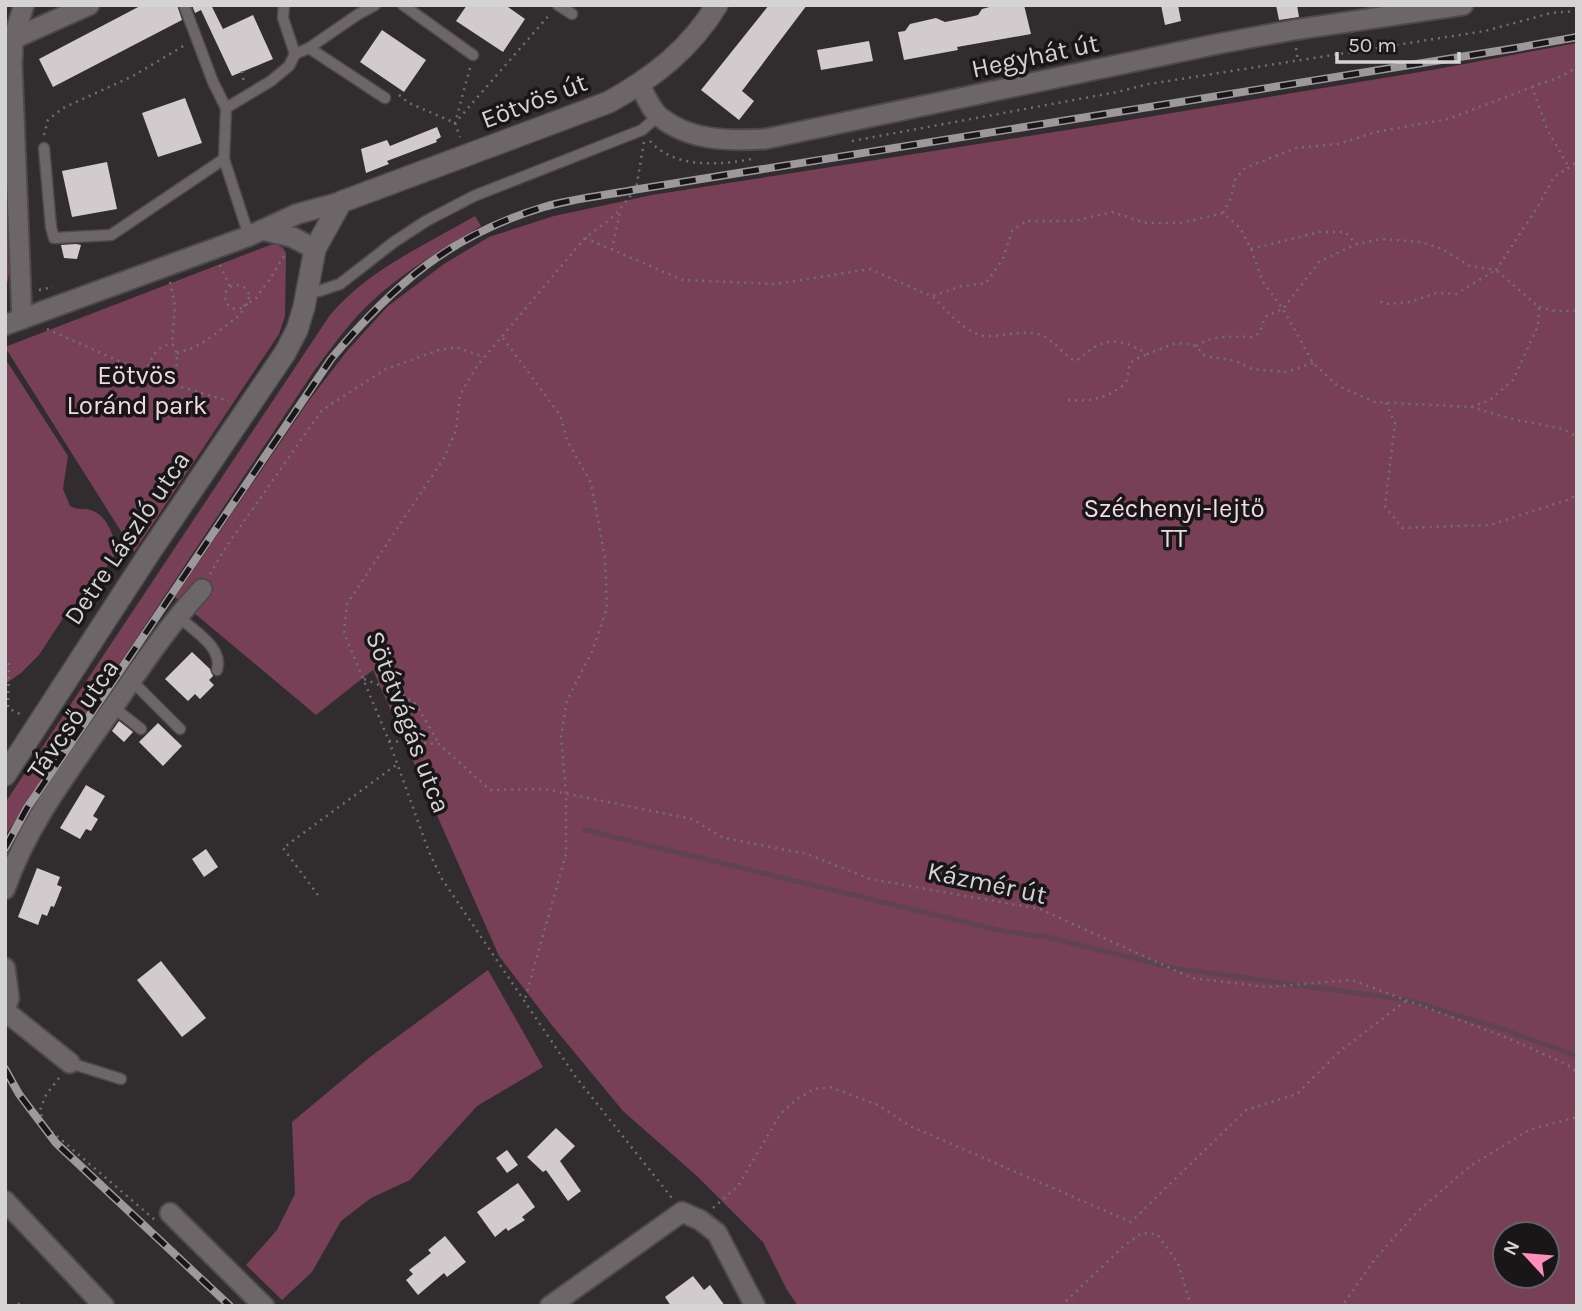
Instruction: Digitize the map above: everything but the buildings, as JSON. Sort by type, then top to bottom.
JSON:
[{"type":"street","points":[[14,322],[20,293],[12,65],[13,39],[24,5]]},
{"type":"street","points":[[13,39],[89,5]]},
{"type":"street","name":"Eötvös út","points":[[14,322],[256,233],[297,214],[341,202],[610,102],[640,85],[678,55],[717,5]]},
{"type":"street","name":"Hegyhát út","points":[[658,116],[676,127],[704,137],[723,140],[765,139],[1222,43],[1463,5]]},
{"type":"street","points":[[640,85],[658,116]]},
{"type":"street","points":[[256,233],[292,237],[314,249],[341,202]]},
{"type":"street","name":"Detre László utca","points":[[5,775],[285,353],[297,330],[304,307],[314,249]]},
{"type":"street","name":"Távcső utca","points":[[5,889],[37,818],[78,755],[177,616],[202,589]]},
{"type":"street","points":[[5,968],[9,989],[5,1010],[70,1063]]},
{"type":"street","points":[[5,1201],[104,1306]]},
{"type":"street","points":[[170,1213],[264,1306]]},
{"type":"street","points":[[550,1306],[691,1216],[717,1233],[755,1306]]},
{"type":"lane","points":[[184,5],[213,82],[226,107],[224,159],[256,233]]},
{"type":"lane","points":[[284,5],[282,18],[295,54]]},
{"type":"lane","points":[[226,107],[271,82],[289,66],[295,54],[309,48],[375,5]]},
{"type":"lane","points":[[403,5],[473,55]]},
{"type":"lane","points":[[558,5],[572,13]]},
{"type":"lane","points":[[309,48],[388,94]]},
{"type":"lane","points":[[319,291],[340,284],[394,242],[426,221],[474,196],[642,130],[658,116]]},
{"type":"lane","points":[[44,148],[54,238],[111,235],[224,159]]},
{"type":"lane","points":[[177,616],[218,654],[217,670]]},
{"type":"lane","points":[[131,680],[180,729]]},
{"type":"lane","points":[[113,707],[141,729]]},
{"type":"lane","points":[[70,1063],[121,1079]]},
{"type":"path","points":[[454,123],[558,5]]},
{"type":"path","points":[[843,142],[1161,82],[1485,31],[1551,13],[1577,11]]},
{"type":"path","points":[[44,148],[48,120],[63,108],[132,76],[191,42]]},
{"type":"path","points":[[463,143],[454,123],[473,55]]},
{"type":"path","points":[[931,296],[962,286],[985,283],[1003,259],[1012,231],[1026,221],[1074,221],[1112,212],[1146,223],[1181,222],[1223,213],[1231,198],[1235,180],[1245,167],[1296,148],[1339,144],[1376,132],[1448,119],[1562,76],[1577,67]]},
{"type":"path","points":[[1532,88],[1547,129],[1568,166]]},
{"type":"path","points":[[388,94],[454,123]]},
{"type":"path","points":[[642,130],[660,150],[694,163],[736,162],[762,157]]},
{"type":"path","name":"Sötétvágás utca","points":[[645,145],[636,190],[614,216],[584,238],[484,357],[460,395],[456,430],[444,458],[347,604],[344,633],[442,879],[575,1076],[691,1216]]},
{"type":"path","points":[[1377,300],[1385,304],[1410,302],[1436,293],[1456,294],[1496,270],[1554,177],[1577,162]]},
{"type":"path","points":[[612,250],[620,209]]},
{"type":"path","points":[[1223,213],[1240,228],[1263,282],[1283,309],[1313,363],[1338,386],[1375,402],[1471,407],[1563,429],[1577,437]]},
{"type":"path","points":[[1251,249],[1319,232],[1345,232],[1356,244]]},
{"type":"path","points":[[230,287],[226,293],[227,304],[233,308],[244,306],[256,298],[276,270],[292,237]]},
{"type":"path","points":[[584,238],[683,281],[776,284],[870,269],[931,296],[965,327],[984,336],[1012,332],[1041,335],[1076,361],[1089,350],[1108,341],[1128,342],[1148,354]]},
{"type":"path","points":[[1196,346],[1206,339],[1228,335],[1254,337],[1265,317],[1283,309],[1320,262],[1356,244],[1382,239],[1421,242],[1441,249],[1470,267],[1496,270],[1539,307],[1577,311]]},
{"type":"path","points":[[214,248],[230,287]]},
{"type":"path","points":[[165,267],[174,296],[172,344],[177,353],[177,385]]},
{"type":"path","points":[[177,353],[210,338],[241,313],[248,299],[248,291],[242,286],[230,287]]},
{"type":"path","points":[[1471,407],[1490,400],[1513,380],[1538,326],[1539,307]]},
{"type":"path","points":[[14,322],[80,342],[146,373],[151,378],[238,403],[247,409]]},
{"type":"path","points":[[502,337],[560,415],[567,440],[590,483],[605,558],[607,608],[592,652],[568,700],[561,737],[566,792],[566,853],[525,999]]},
{"type":"path","points":[[1068,400],[1090,402],[1115,392],[1125,384],[1131,360],[1184,342],[1196,346],[1205,356],[1236,361],[1252,369],[1287,372],[1313,363]]},
{"type":"path","points":[[146,373],[161,346],[172,344]]},
{"type":"path","points":[[202,589],[226,547],[323,411],[386,369],[439,350],[456,347],[484,357]]},
{"type":"path","points":[[1386,403],[1395,422],[1385,506],[1402,528],[1490,525],[1577,495]]},
{"type":"path","points":[[5,658],[9,661],[7,707],[38,724]]},
{"type":"path","name":"Kázmér út","points":[[364,679],[402,694],[416,704],[439,744],[490,790],[544,789],[566,792],[692,819],[724,838],[807,854],[870,879],[1040,909],[1192,978],[1267,986],[1352,980],[1508,1038],[1566,1064],[1577,1072]]},
{"type":"path","points":[[389,741],[439,744]]},
{"type":"path","points":[[318,895],[282,848],[396,765]]},
{"type":"path","points":[[691,1216],[738,1186],[780,1113],[814,1089],[830,1087],[878,1105],[910,1126],[1131,1222],[1246,1110],[1297,1094],[1340,1051],[1407,1000]]},
{"type":"path","points":[[70,1063],[47,1095],[40,1110],[44,1125],[153,1221],[170,1213]]},
{"type":"path","points":[[1339,1306],[1343,1305],[1375,1259],[1418,1211],[1469,1167],[1529,1130],[1577,1117]]},
{"type":"path","points":[[1061,1306],[1126,1244],[1142,1233],[1157,1234],[1178,1263],[1191,1306]]},
{"type":"path","points":[[12,1306],[15,1303],[28,1306]]},
{"type":"green space","name":"Széchenyi-lejtő TT","points":[[1577,43],[1577,1306],[798,1306],[763,1242],[698,1177],[623,1111],[499,956],[373,670],[316,715],[175,597],[310,399],[347,351],[388,306],[444,264],[489,237],[554,216],[652,195],[1099,125]]},
{"type":"green space","points":[[5,94],[9,273],[5,294]]},
{"type":"green space","points":[[475,216],[481,226],[395,281],[365,308],[332,347],[5,836],[5,803],[330,315],[345,299],[379,272]]},
{"type":"green space","name":"Eötvös Loránd park","points":[[276,244],[286,253],[285,316],[279,334],[134,552],[5,347]]},
{"type":"green space","points":[[6,360],[68,456],[63,489],[70,506],[99,514],[111,531],[117,552],[87,595],[69,609],[39,655],[5,684]]},
{"type":"green space","points":[[488,970],[543,1067],[477,1106],[410,1180],[371,1198],[341,1221],[312,1272],[282,1300],[246,1265],[277,1230],[295,1194],[292,1122],[370,1057]]},
{"type":"waterway","points":[[585,830],[1002,931],[1047,937],[1173,968],[1407,1000],[1499,1028],[1577,1056]]},
{"type":"railway","points":[[5,848],[27,808],[331,359],[401,286],[452,248],[480,232],[544,207],[580,199],[1577,37]]},
{"type":"railway","points":[[5,1069],[19,1094],[56,1143],[230,1306]]}]
